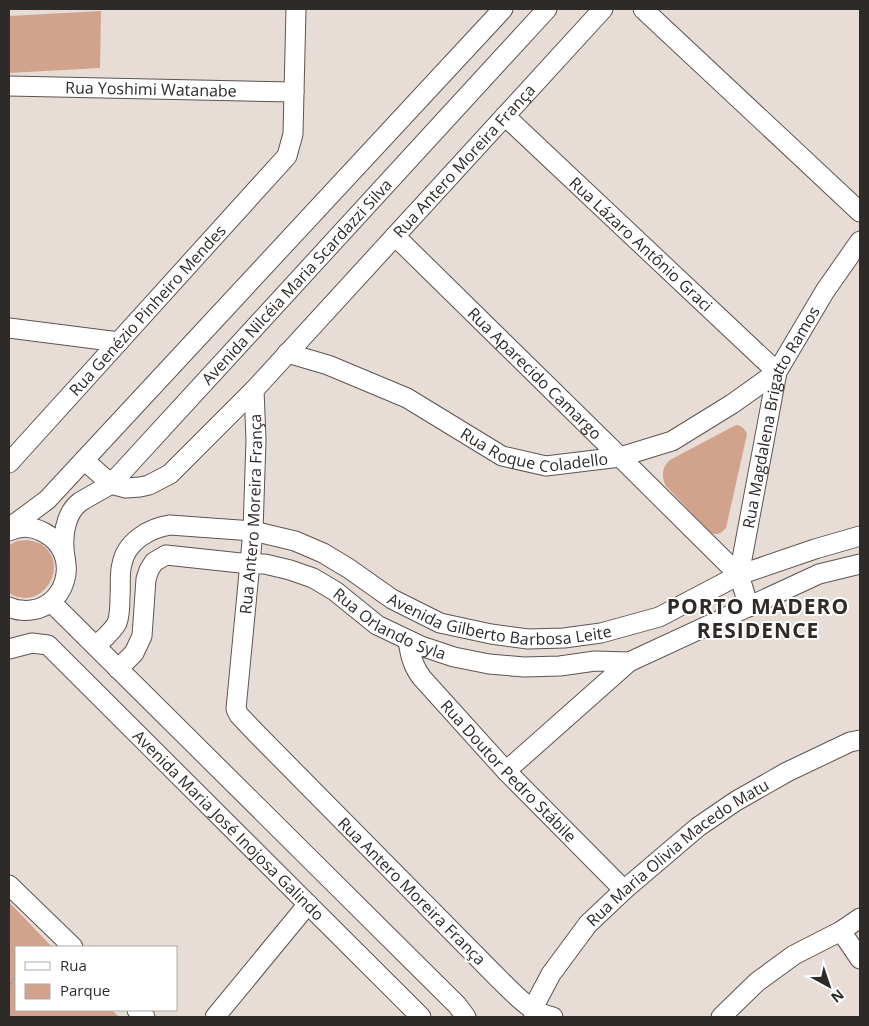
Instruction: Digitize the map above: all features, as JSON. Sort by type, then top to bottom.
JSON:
[{"type":"street","points":[[294,92],[296,9]]},
{"type":"street","points":[[9,529],[46,500],[84,460],[503,9]]},
{"type":"street","name":"Avenida Nilcéia Maria Scardazzi Silva","points":[[51,602],[65,582],[67,569],[64,548],[65,529],[78,503],[111,484],[547,9]]},
{"type":"street","name":"Rua Antero Moreira França","points":[[553,1017],[542,1015],[532,1010],[500,980],[239,715],[236,708],[253,531],[256,440],[254,390],[603,9]]},
{"type":"street","points":[[643,9],[860,212]]},
{"type":"street","name":"Rua Yoshimi Watanabe","points":[[9,86],[294,92]]},
{"type":"street","name":"Rua Genézio Pinheiro Mendes","points":[[9,463],[287,156],[294,134],[294,92]]},
{"type":"street","name":"Rua Lázaro Antônio Graci","points":[[505,116],[777,372]]},
{"type":"street","name":"Rua Aparecido Camargo","points":[[395,236],[739,575]]},
{"type":"street","name":"Rua Magdalena Brigatto Ramos","points":[[749,607],[739,575],[777,372],[825,292],[860,241]]},
{"type":"street","points":[[9,328],[119,342]]},
{"type":"street","name":"Rua Roque Coladello","points":[[288,353],[328,365],[407,398],[502,456],[546,466],[620,457],[672,441],[732,404],[777,372]]},
{"type":"street","points":[[84,460],[111,484],[126,488],[140,487],[157,481],[170,474],[254,390]]},
{"type":"street","name":"Avenida Gilberto Barbosa Leite","points":[[140,537],[154,529],[170,525],[253,531],[295,541],[322,553],[348,568],[392,599],[440,623],[491,634],[528,639],[564,638],[601,633],[659,617],[739,575],[860,536]]},
{"type":"street","points":[[9,529],[25,527],[38,529],[50,535],[59,545],[65,557]]},
{"type":"street","points":[[96,646],[116,623],[120,613],[121,565],[128,549],[140,537],[158,559],[151,566],[146,579],[140,642],[130,658],[118,669]]},
{"type":"street","name":"Rua Orlando Syla","points":[[158,559],[166,555],[265,564],[290,570],[313,578],[335,591],[377,624],[421,646],[454,657],[498,665],[524,667],[560,666],[595,661],[629,662]]},
{"type":"street","name":"Rua Orlando Syla","points":[[506,771],[629,662],[818,574],[860,564]]},
{"type":"street","points":[[12,610],[31,610],[51,602],[457,1005],[466,1017]]},
{"type":"street","name":"Rua Doutor Pedro Stábile","points":[[408,640],[415,670],[506,771],[624,890]]},
{"type":"street","name":"Avenida Maria José Inojosa Galindo","points":[[9,649],[32,643],[48,645],[421,1017]]},
{"type":"street","name":"Rua Maria Olivia Macedo Matu","points":[[532,1010],[551,974],[588,924],[624,890],[698,827],[736,801],[787,772],[850,742],[860,740]]},
{"type":"street","points":[[9,885],[72,946]]},
{"type":"street","points":[[216,1017],[308,904]]},
{"type":"street","points":[[721,1017],[757,982],[794,955],[841,931],[860,918]]},
{"type":"street","points":[[841,931],[860,959]]},
{"type":"green space","points":[[101,11],[100,68],[9,73],[9,16]]},
{"type":"green space","points":[[737,425],[743,428],[747,434],[726,528],[720,533],[714,534],[666,486],[663,472],[670,460]]},
{"type":"green space","points":[[28,540],[39,543],[49,551],[53,562],[53,573],[49,583],[42,591],[33,597],[21,598],[9,593],[9,545],[17,541]]},
{"type":"green space","points":[[9,902],[51,946],[15,946],[15,1011],[113,1011],[119,1017],[9,1017]]},
{"type":"district","name":"PORTO MADERO RESIDENCE","points":[[758,619]]}]
